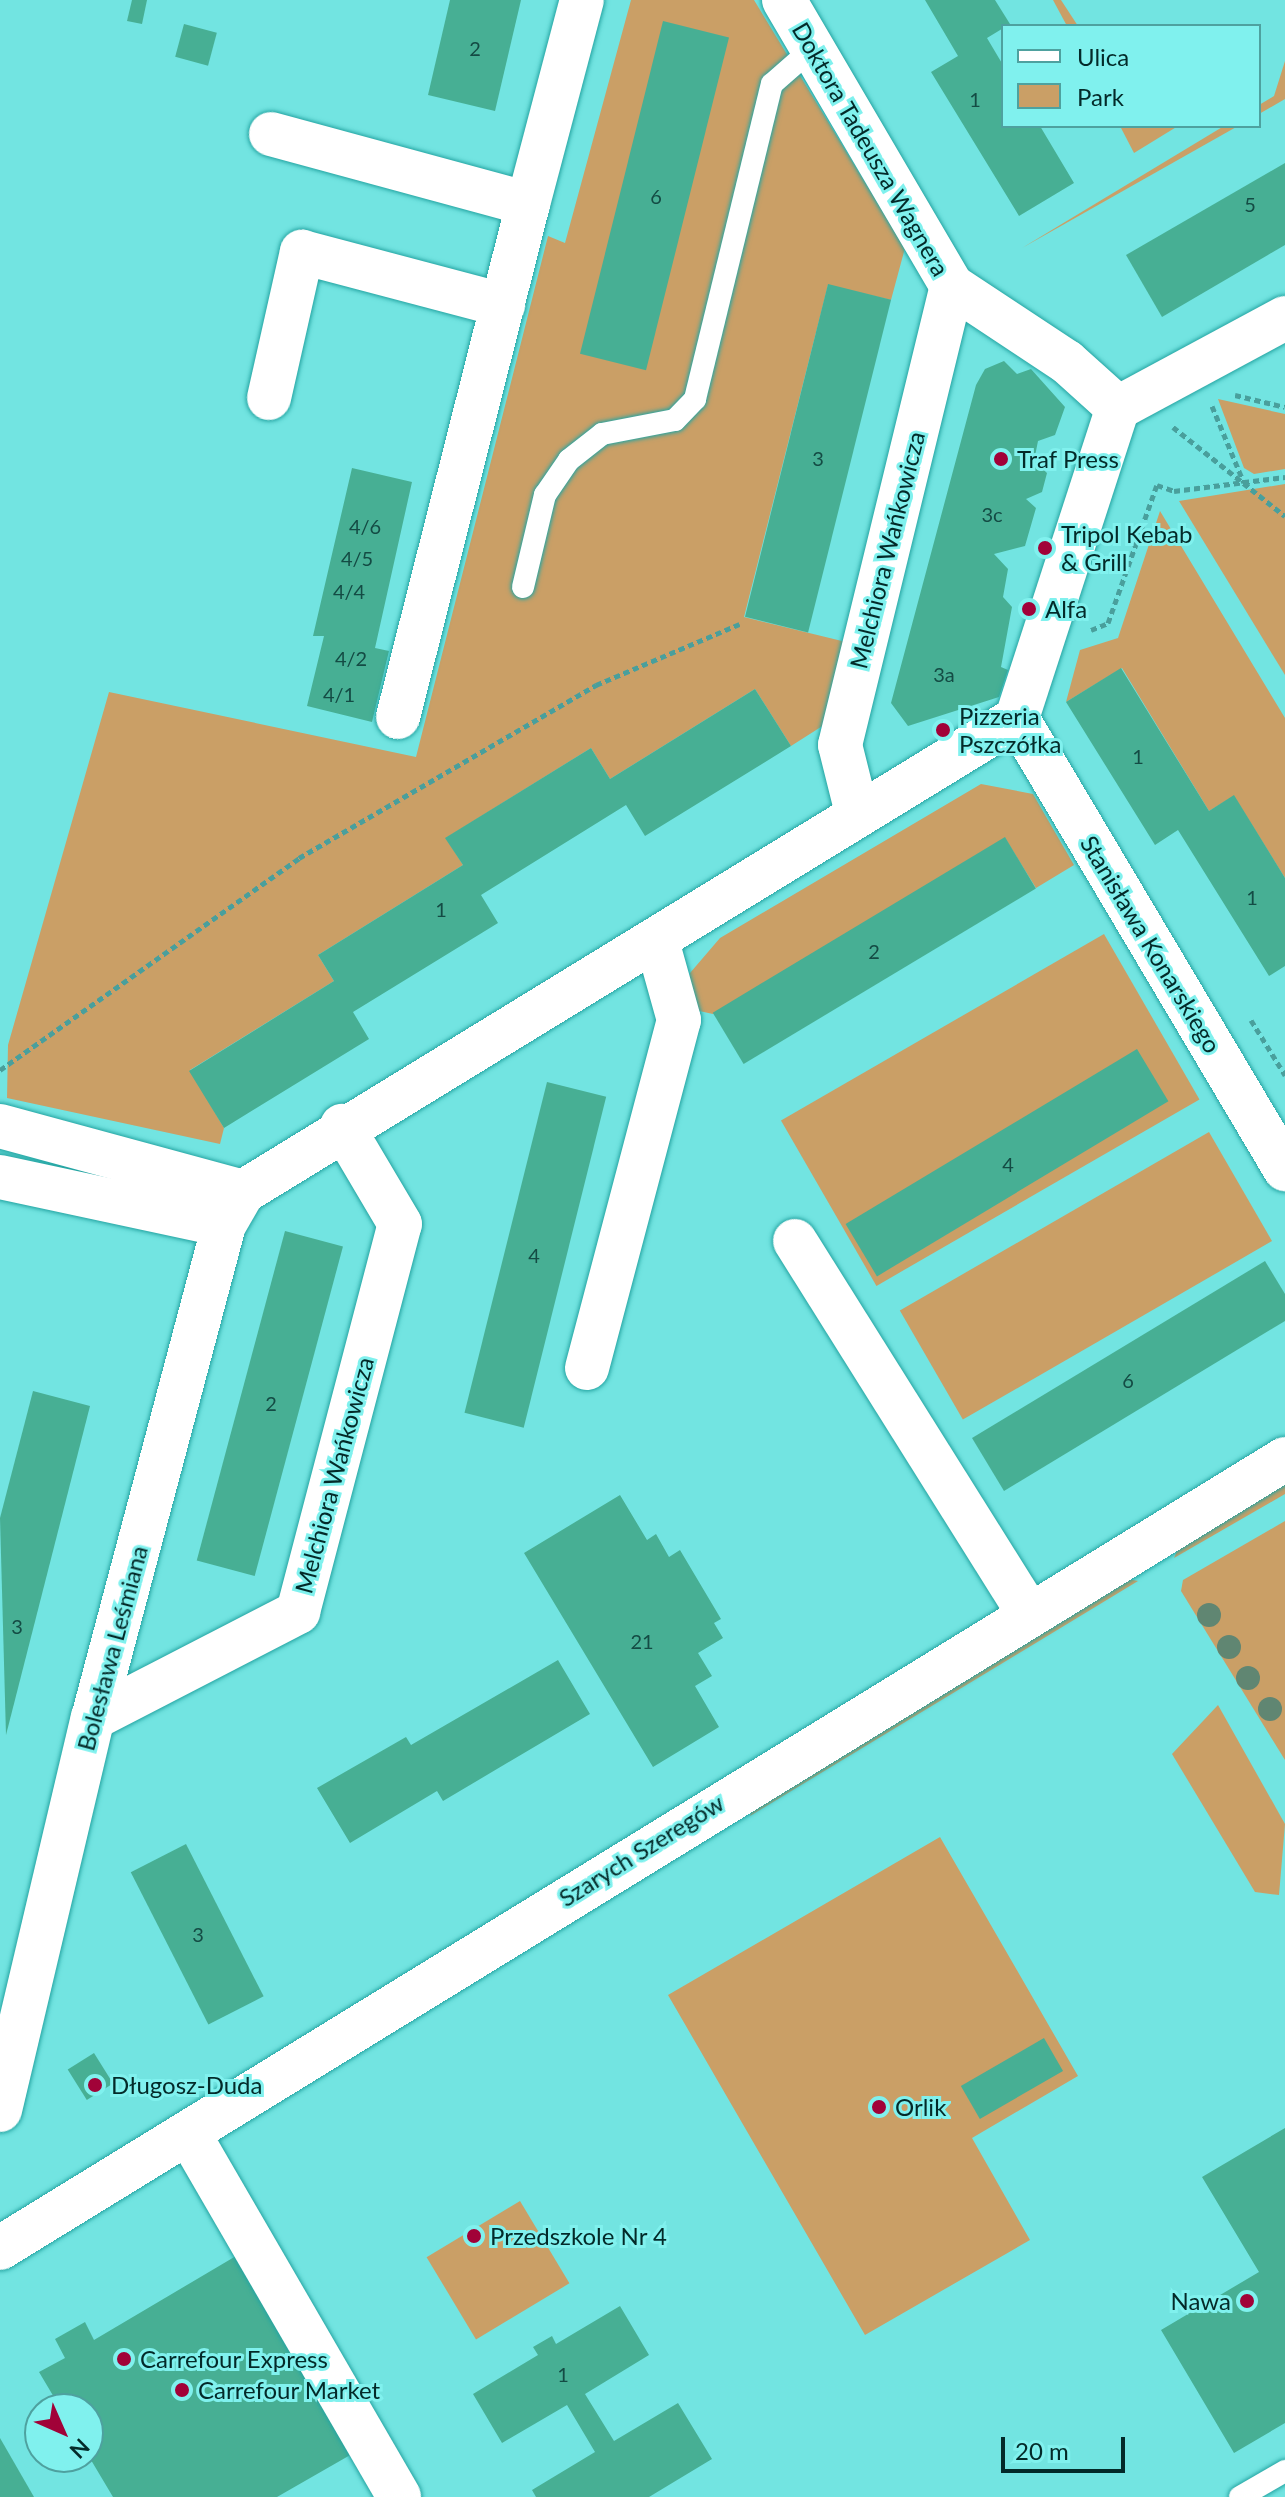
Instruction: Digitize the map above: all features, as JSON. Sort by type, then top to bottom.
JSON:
[{"type":"street","points":[[398,717],[582,0]]},
{"type":"street","name":"Doktora Tadeusza Wagnera","points":[[784,0],[952,286],[1067,362],[1118,408]]},
{"type":"street","points":[[271,134],[528,204]]},
{"type":"street","points":[[269,398],[302,252],[503,305]]},
{"type":"street","name":"Melchiora Wańkowicza","points":[[857,813],[840,745],[952,286]]},
{"type":"street","points":[[0,1177],[233,1209],[342,1126],[531,1022],[857,813],[1017,718],[1118,408],[1285,318]]},
{"type":"street","name":"Stanisława Konarskiego","points":[[1017,718],[1285,1169]]},
{"type":"street","points":[[587,1368],[679,1020],[657,941]]},
{"type":"street","points":[[0,1126],[233,1209]]},
{"type":"street","name":"Melchiora Wańkowicza","points":[[93,1718],[298,1612],[400,1224],[342,1126]]},
{"type":"street","name":"Bolesława Leśmiana","points":[[0,2110],[93,1718],[233,1209]]},
{"type":"street","points":[[795,1241],[1028,1612]]},
{"type":"street","name":"Szarych Szeregów","points":[[0,2248],[190,2136],[1028,1612],[1285,1459]]},
{"type":"street","points":[[190,2136],[399,2497]]},
{"type":"lane","points":[[523,587],[545,495],[569,460],[602,434],[675,420],[695,399],[772,84],[813,48]]},
{"type":"lane","points":[[1240,2497],[1285,2471]]},
{"type":"path","points":[[1209,391],[1244,483]]},
{"type":"path","points":[[1220,393],[1285,407]]},
{"type":"path","points":[[1164,420],[1285,516]]},
{"type":"path","points":[[1082,633],[1108,623],[1157,485],[1174,491],[1285,477]]},
{"type":"path","points":[[0,1070],[299,858],[596,685],[740,624]]},
{"type":"path","points":[[1245,1011],[1285,1075]]},
{"type":"green space","points":[[631,0],[754,0],[905,248],[891,300],[828,285],[744,617],[846,642],[824,725],[791,746],[755,689],[610,779],[591,748],[446,838],[463,865],[318,955],[334,981],[190,1070],[224,1128],[220,1144],[7,1098],[8,1045],[109,692],[416,757],[548,236],[565,243]]},
{"type":"green space","points":[[1053,0],[1061,0],[1077,24],[1066,24]]},
{"type":"green space","points":[[1285,61],[1285,99],[1261,113],[1261,104],[1274,96]]},
{"type":"green space","points":[[1121,128],[1175,128],[1134,153]]},
{"type":"green space","points":[[1221,128],[1234,128],[1022,248]]},
{"type":"green space","points":[[1218,399],[1285,414],[1285,469],[1254,474],[1244,468]]},
{"type":"green space","points":[[1285,484],[1285,675],[1179,501]]},
{"type":"green space","points":[[1160,511],[1285,718],[1285,878],[1234,796],[1209,811],[1122,668],[1066,702],[1080,650],[1118,638]]},
{"type":"green space","points":[[981,784],[1033,794],[1074,865],[1036,888],[1005,838],[713,1014],[690,1009],[690,973],[720,938]]},
{"type":"green space","points":[[1104,934],[1200,1099],[876,1286],[781,1120]]},
{"type":"green space","points":[[1209,1132],[1272,1241],[963,1420],[900,1310]]},
{"type":"green space","points":[[1285,1476],[1285,1494],[1174,1558],[1183,1537]]},
{"type":"green space","points":[[1285,1521],[1285,1760],[1181,1591],[1183,1580]]},
{"type":"green space","points":[[1118,1577],[1138,1581],[750,1816],[758,1791]]},
{"type":"green space","points":[[1218,1705],[1285,1824],[1279,1895],[1255,1892],[1172,1754]]},
{"type":"green space","name":"Orlik","points":[[940,1837],[1078,2076],[972,2138],[1030,2240],[865,2335],[668,1995]]},
{"type":"green space","points":[[520,2201],[569,2283],[476,2339],[427,2257]]},
{"type":"building","points":[[132,0],[147,0],[142,24],[127,21]]},
{"type":"building","points":[[450,0],[521,0],[495,111],[428,95]]},
{"type":"building","points":[[925,0],[995,0],[1010,24],[1001,24],[1001,29],[987,38],[1001,62],[1001,128],[1041,128],[1074,183],[1019,216],[931,72],[958,56]]},
{"type":"building","points":[[663,21],[729,37],[646,370],[580,354]]},
{"type":"building","points":[[184,24],[217,33],[208,66],[175,57]]},
{"type":"building","points":[[1285,163],[1285,245],[1162,317],[1126,255]]},
{"type":"building","points":[[828,284],[891,300],[808,633],[745,617]]},
{"type":"building","points":[[1004,361],[1017,374],[1031,369],[1065,407],[1055,435],[1038,441],[1034,461],[1047,473],[1042,492],[1026,499],[1036,508],[1025,546],[994,554],[1008,569],[1003,597],[1012,607],[1001,667],[1008,670],[999,697],[908,726],[891,703],[976,385],[985,369]]},
{"type":"building","points":[[352,468],[412,482],[375,648],[389,651],[372,722],[307,706],[324,636],[313,636]]},
{"type":"building","points":[[1121,668],[1209,811],[1234,795],[1285,878],[1285,966],[1269,976],[1178,830],[1155,845],[1066,702]]},
{"type":"building","points":[[755,689],[791,746],[645,836],[626,805],[481,895],[498,923],[353,1012],[369,1039],[224,1128],[189,1071],[334,981],[318,955],[463,865],[445,838],[591,748],[610,779]]},
{"type":"building","points":[[1005,837],[1036,888],[744,1064],[713,1013]]},
{"type":"building","points":[[1137,1049],[1168,1101],[877,1276],[846,1224]]},
{"type":"building","points":[[547,1082],[606,1097],[524,1428],[465,1413]]},
{"type":"building","points":[[285,1231],[343,1247],[255,1576],[197,1560]]},
{"type":"building","points":[[1265,1261],[1285,1294],[1285,1321],[1004,1491],[972,1438]]},
{"type":"building","points":[[33,1391],[90,1406],[6,1735],[0,1518]]},
{"type":"building","points":[[620,1495],[647,1540],[656,1534],[669,1557],[680,1550],[721,1619],[714,1623],[723,1638],[698,1653],[712,1676],[695,1686],[719,1727],[653,1767],[524,1553]]},
{"type":"building","points":[[558,1660],[590,1714],[443,1801],[437,1791],[350,1843],[317,1788],[406,1737],[411,1745]]},
{"type":"building","points":[[186,1844],[264,1996],[208,2025],[131,1872]]},
{"type":"building","points":[[1044,2038],[1063,2071],[980,2119],[961,2086]]},
{"type":"building","points":[[94,2053],[113,2084],[87,2100],[68,2069]]},
{"type":"building","name":"Nawa","points":[[1285,2128],[1285,2423],[1234,2453],[1161,2330],[1259,2272],[1202,2177]]},
{"type":"building","name":"Carrefour Market","points":[[236,2256],[352,2454],[277,2497],[113,2497],[99,2473],[104,2473],[104,2393],[51,2393],[39,2372],[65,2358],[55,2339],[85,2322],[94,2340]]},
{"type":"building","points":[[620,2306],[649,2355],[585,2394],[614,2441],[678,2403],[712,2459],[649,2497],[536,2497],[532,2490],[595,2452],[567,2405],[502,2443],[473,2394],[538,2355],[533,2347],[552,2336],[556,2344]]},
{"type":"building","points":[[0,2438],[34,2497],[0,2497]]},
{"type":"place","name":"Traf Press","points":[[1001,459]]},
{"type":"place","name":"Tripol Kebab & Grill","points":[[1045,548]]},
{"type":"place","name":"Alfa","points":[[1029,609]]},
{"type":"place","name":"Pizzeria Pszczółka","points":[[943,730]]},
{"type":"place","name":"Długosz-Duda","points":[[95,2085]]},
{"type":"place","name":"Orlik","points":[[879,2107]]},
{"type":"place","name":"Przedszkole Nr 4","points":[[474,2236]]},
{"type":"place","name":"Nawa","points":[[1247,2301]]},
{"type":"place","name":"Carrefour Express","points":[[124,2359]]},
{"type":"place","name":"Carrefour Market","points":[[182,2390]]}]
